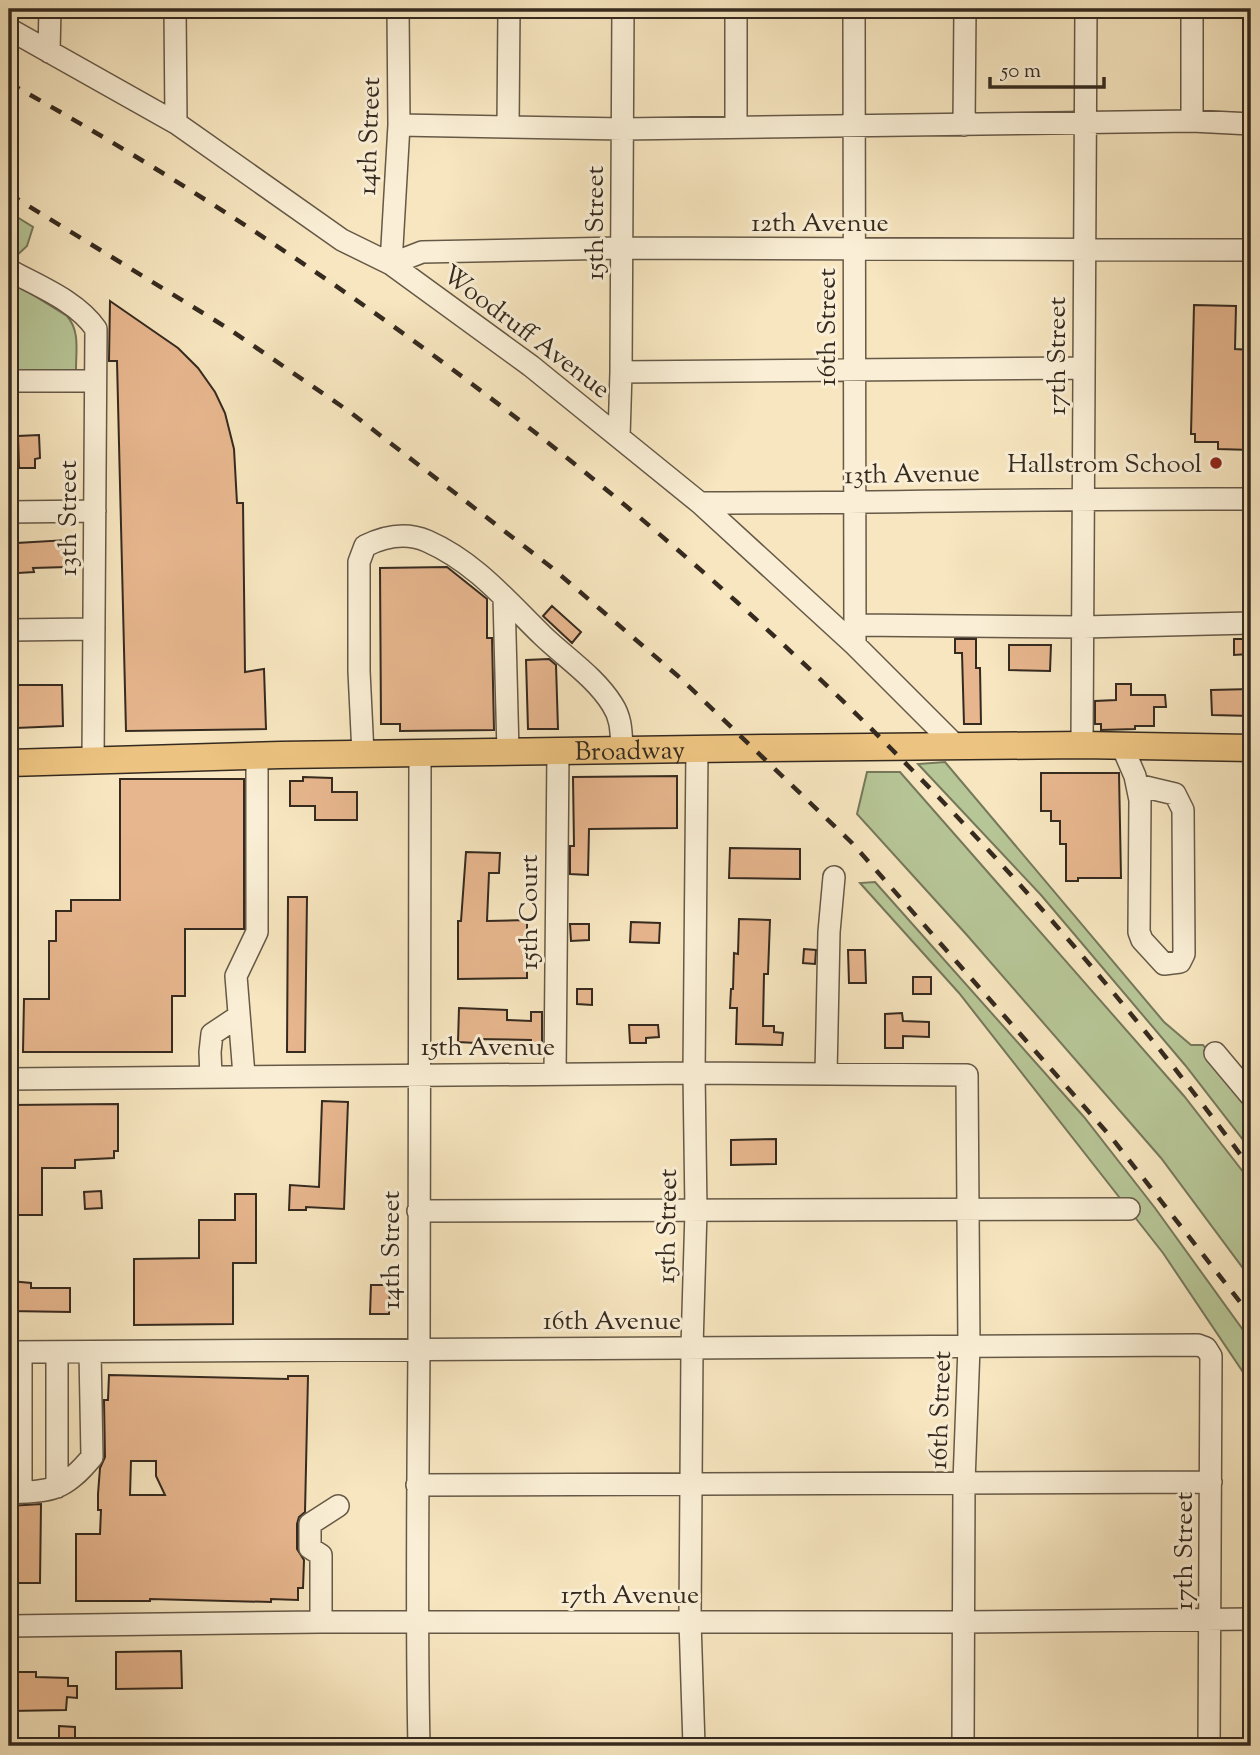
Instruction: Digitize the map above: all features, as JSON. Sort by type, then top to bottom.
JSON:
[{"type":"main road","name":"Broadway","points":[[9,763],[257,755],[697,749],[1082,745],[1251,748]]},
{"type":"street","points":[[49,52],[50,9]]},
{"type":"street","points":[[175,9],[176,123]]},
{"type":"street","name":"14th Street","points":[[391,264],[399,125],[398,9]]},
{"type":"street","points":[[508,127],[509,9]]},
{"type":"street","name":"15th Street","points":[[619,437],[623,9]]},
{"type":"street","points":[[736,9],[736,127]]},
{"type":"street","name":"16th Street","points":[[855,9],[855,635]]},
{"type":"street","points":[[964,125],[965,9]]},
{"type":"street","name":"17th Street","points":[[1082,745],[1086,9]]},
{"type":"street","points":[[1192,9],[1192,121]]},
{"type":"street","name":"Woodruff Avenue","points":[[9,29],[176,123],[342,240],[391,264],[531,366],[700,503],[855,635],[958,748]]},
{"type":"street","points":[[399,125],[622,129],[1192,121],[1251,124]]},
{"type":"street","name":"12th Avenue","points":[[391,264],[422,252],[621,248],[1251,250]]},
{"type":"street","name":"13th Street","points":[[9,270],[56,295],[90,321],[96,329],[93,761]]},
{"type":"street","points":[[621,372],[1084,368]]},
{"type":"street","points":[[9,381],[95,381]]},
{"type":"street","name":"13th Avenue","points":[[700,503],[1084,498],[1251,499]]},
{"type":"street","points":[[9,512],[95,511]]},
{"type":"street","points":[[363,754],[359,671],[359,562],[365,546],[382,538],[400,535],[426,540],[474,569],[590,679],[611,703],[620,720],[622,750]]},
{"type":"street","points":[[504,597],[508,752]]},
{"type":"street","points":[[855,635],[1251,624]]},
{"type":"street","points":[[9,630],[94,629]]},
{"type":"street","points":[[1122,746],[1138,785],[1140,800],[1139,932],[1142,940],[1164,964],[1174,965],[1180,962],[1184,954],[1183,810],[1175,794],[1138,785]]},
{"type":"street","name":"15th Street","points":[[694,1746],[690,1621],[696,1211],[694,1073],[697,749]]},
{"type":"street","name":"15th Court","points":[[555,1074],[558,752]]},
{"type":"street","name":"14th Street","points":[[419,1746],[416,1622],[421,1074],[420,753]]},
{"type":"street","points":[[244,1075],[236,976],[257,932],[257,755]]},
{"type":"street","points":[[826,1074],[829,932],[834,877]]},
{"type":"street","points":[[211,1076],[212,1034],[239,1016]]},
{"type":"street","points":[[1215,1053],[1251,1096]]},
{"type":"street","name":"15th Avenue","points":[[9,1079],[421,1074],[967,1075]]},
{"type":"street","name":"16th Street","points":[[962,1746],[964,1482],[969,1347],[967,1075]]},
{"type":"street","points":[[418,1211],[1129,1209]]},
{"type":"street","name":"16th Avenue","points":[[15,1352],[1198,1345],[1206,1348],[1211,1356]]},
{"type":"street","points":[[15,1352],[15,1492],[47,1491],[57,1487],[74,1478],[92,1457],[90,1352]]},
{"type":"street","points":[[57,1352],[57,1487]]},
{"type":"street","name":"17th Street","points":[[1209,1746],[1211,1356]]},
{"type":"street","points":[[417,1485],[1211,1482]]},
{"type":"street","points":[[321,1622],[321,1555],[310,1548],[310,1524],[338,1506]]},
{"type":"street","name":"17th Avenue","points":[[9,1626],[321,1622],[1251,1619]]},
{"type":"green space","points":[[9,212],[33,227],[27,246],[13,259],[9,256]]},
{"type":"green space","points":[[9,280],[67,316],[76,334],[76,370],[9,372]]},
{"type":"green space","points":[[945,762],[1164,1022],[1191,1045],[1203,1045],[1251,1105],[1251,1150],[1185,1065],[1041,895],[918,764]]},
{"type":"green space","points":[[867,772],[900,772],[1184,1096],[1251,1182],[1251,1279],[1161,1158],[966,934],[857,814]]},
{"type":"green space","points":[[875,882],[1084,1117],[1155,1208],[1251,1341],[1251,1384],[1163,1253],[959,993],[860,883]]},
{"type":"building","points":[[110,301],[178,348],[198,368],[215,392],[225,413],[234,449],[237,503],[243,503],[245,672],[264,669],[266,729],[126,731],[117,361],[109,361]]},
{"type":"building","points":[[1194,305],[1236,306],[1235,349],[1251,350],[1251,450],[1218,449],[1218,442],[1195,442],[1195,434],[1191,434]]},
{"type":"building","points":[[39,435],[40,458],[35,459],[35,468],[19,468],[18,436]]},
{"type":"building","points":[[67,540],[67,567],[33,568],[34,572],[18,573],[18,569],[9,569],[9,547],[18,547],[17,543]]},
{"type":"building","points":[[447,567],[487,599],[487,638],[492,638],[494,730],[400,731],[400,724],[381,724],[380,568]]},
{"type":"building","points":[[552,606],[581,632],[572,643],[543,616]]},
{"type":"building","points":[[955,639],[976,639],[976,668],[980,668],[981,724],[964,724],[962,653],[955,653]]},
{"type":"building","points":[[1234,639],[1249,639],[1249,654],[1234,655]]},
{"type":"building","points":[[1009,645],[1051,645],[1050,671],[1009,670]]},
{"type":"building","points":[[549,659],[556,665],[558,729],[528,729],[526,660]]},
{"type":"building","points":[[1116,684],[1131,684],[1131,695],[1165,695],[1166,707],[1154,707],[1154,726],[1101,730],[1101,724],[1095,724],[1095,701],[1116,700]]},
{"type":"building","points":[[15,685],[62,685],[63,726],[16,728]]},
{"type":"building","points":[[1251,689],[1251,716],[1212,715],[1211,690]]},
{"type":"building","points":[[1041,773],[1119,773],[1121,878],[1078,878],[1078,881],[1066,881],[1066,844],[1060,844],[1060,821],[1051,821],[1051,811],[1041,811]]},
{"type":"building","points":[[677,776],[677,828],[589,829],[588,875],[570,874],[570,846],[574,846],[573,777]]},
{"type":"building","points":[[303,777],[332,778],[332,792],[357,792],[357,820],[315,820],[315,806],[290,806],[290,781],[303,781]]},
{"type":"building","points":[[120,779],[244,779],[244,929],[185,929],[185,996],[172,996],[172,1052],[23,1052],[24,999],[49,999],[49,941],[56,941],[56,911],[71,911],[71,900],[120,900]]},
{"type":"building","points":[[730,848],[800,849],[800,879],[729,878]]},
{"type":"building","points":[[466,852],[500,853],[499,873],[489,873],[487,921],[527,920],[527,978],[458,979],[458,921],[461,921]]},
{"type":"building","points":[[288,897],[307,897],[305,1052],[287,1052]]},
{"type":"building","points":[[739,919],[770,920],[768,974],[764,974],[763,1026],[774,1026],[774,1032],[783,1033],[782,1045],[736,1044],[737,1008],[730,1008],[734,953],[738,954]]},
{"type":"building","points":[[631,922],[660,923],[659,943],[630,942]]},
{"type":"building","points":[[570,924],[589,924],[589,940],[571,941]]},
{"type":"building","points":[[804,949],[816,950],[815,964],[803,963]]},
{"type":"building","points":[[848,950],[865,950],[866,983],[849,983]]},
{"type":"building","points":[[913,977],[931,977],[931,994],[913,994]]},
{"type":"building","points":[[577,989],[592,989],[592,1005],[577,1004]]},
{"type":"building","points":[[459,1008],[507,1010],[507,1020],[531,1021],[531,1012],[542,1012],[542,1048],[531,1048],[531,1040],[476,1039],[476,1043],[458,1042]]},
{"type":"building","points":[[902,1013],[903,1021],[929,1022],[929,1037],[903,1036],[903,1048],[885,1048],[885,1014]]},
{"type":"building","points":[[629,1025],[658,1025],[659,1037],[646,1038],[646,1043],[630,1043]]},
{"type":"building","points":[[322,1101],[348,1102],[344,1209],[306,1207],[306,1210],[289,1210],[290,1185],[319,1187]]},
{"type":"building","points":[[118,1104],[118,1151],[114,1151],[114,1158],[75,1160],[75,1168],[42,1168],[42,1215],[9,1215],[9,1105]]},
{"type":"building","points":[[776,1139],[776,1164],[731,1165],[731,1140]]},
{"type":"building","points":[[101,1191],[102,1208],[85,1209],[84,1192]]},
{"type":"building","points":[[235,1194],[256,1194],[256,1263],[233,1263],[233,1324],[134,1325],[134,1259],[199,1258],[199,1220],[235,1220]]},
{"type":"building","points":[[10,1281],[31,1283],[31,1288],[70,1288],[70,1312],[9,1311]]},
{"type":"building","points":[[371,1285],[390,1285],[389,1314],[370,1314]]},
{"type":"building","points":[[109,1375],[288,1379],[288,1376],[308,1376],[305,1512],[299,1517],[297,1524],[297,1549],[304,1560],[303,1588],[298,1588],[298,1600],[76,1601],[76,1534],[100,1534],[101,1510],[98,1510],[98,1494],[100,1468],[105,1457],[104,1400],[108,1400]],"holes":[[[131,1461],[156,1461],[156,1476],[165,1495],[130,1495]]]},
{"type":"building","points":[[41,1504],[40,1583],[9,1583],[9,1506]]},
{"type":"building","points":[[181,1651],[182,1688],[116,1689],[116,1652]]},
{"type":"building","points":[[10,1672],[36,1672],[36,1677],[68,1678],[68,1686],[77,1686],[77,1698],[67,1697],[66,1710],[10,1711]]},
{"type":"building","points":[[59,1726],[75,1727],[75,1746],[59,1746]]},
{"type":"railway","points":[[9,83],[188,189],[361,303],[528,427],[688,559],[842,700],[987,849],[1124,1005],[1251,1169]]},
{"type":"railway","points":[[9,194],[229,329],[350,412],[551,567],[678,676],[852,843],[1111,1137],[1251,1316]]},
{"type":"place","name":"Hallstrom School","points":[[1216,463]]}]
